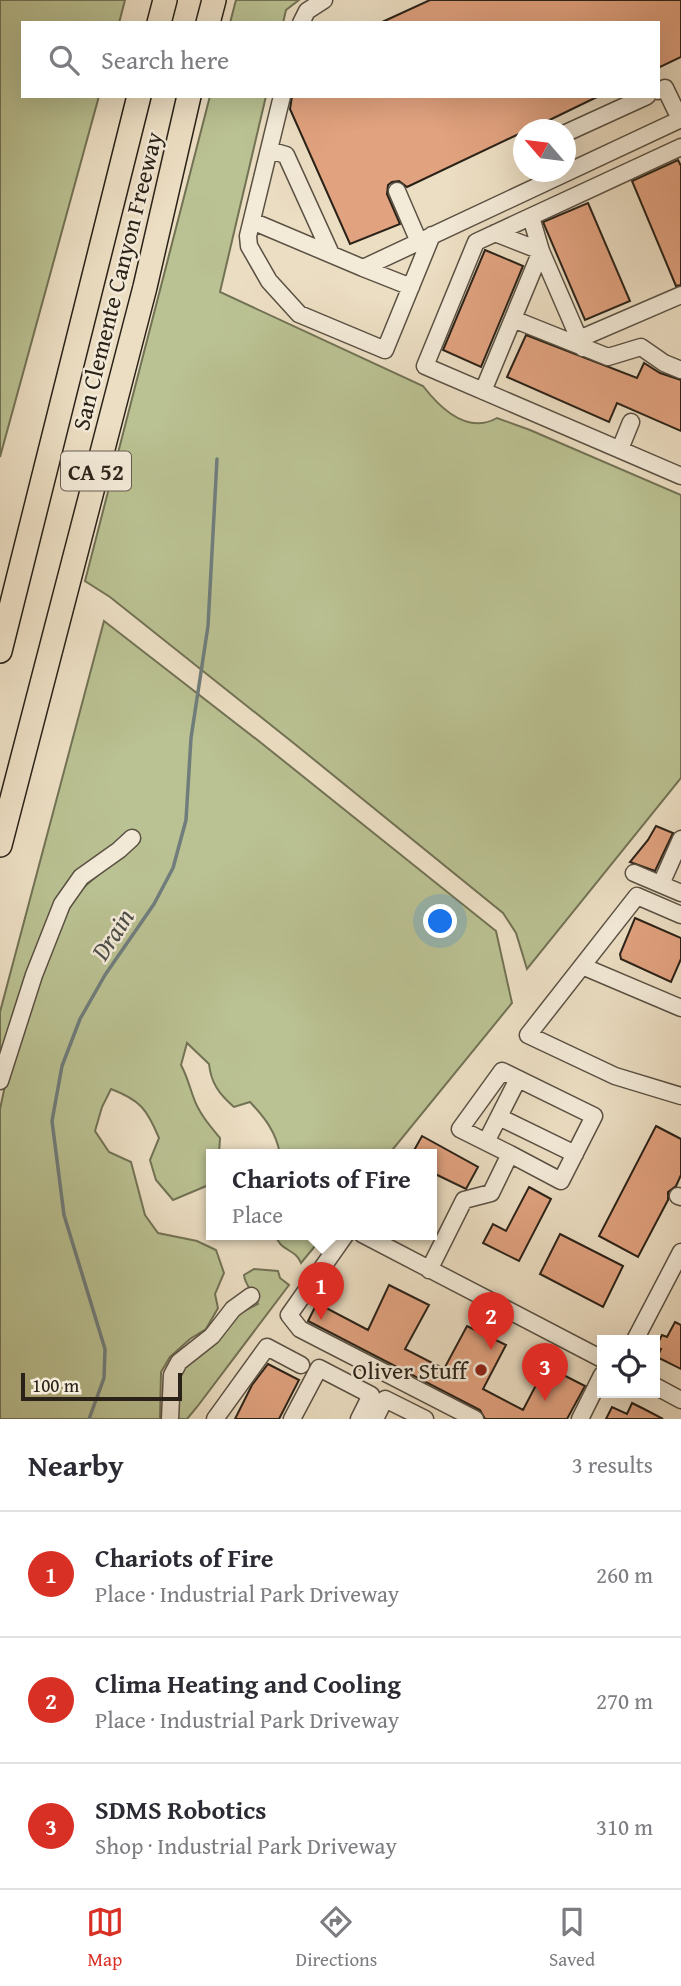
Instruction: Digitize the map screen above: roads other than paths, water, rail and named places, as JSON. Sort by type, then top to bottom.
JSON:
[{"type":"highway","points":[[159,21],[164,0]]},
{"type":"highway","points":[[209,21],[214,0]]},
{"type":"highway","name":"San Clemente Canyon Freeway","points":[[0,651],[138,98]]},
{"type":"highway","name":"San Clemente Canyon Freeway","points":[[0,845],[145,286],[190,98]]},
{"type":"street","points":[[301,21],[307,11],[324,0]]},
{"type":"street","points":[[576,164],[680,119],[665,88],[660,90]]},
{"type":"street","points":[[282,98],[248,236],[249,246],[269,281],[299,314],[385,350],[411,287],[426,239],[397,191]]},
{"type":"street","points":[[576,128],[643,98]]},
{"type":"street","points":[[681,147],[476,242],[425,366],[681,476]]},
{"type":"street","points":[[269,150],[286,155],[331,254]]},
{"type":"street","points":[[363,268],[538,182]]},
{"type":"street","points":[[531,217],[541,251],[581,344]]},
{"type":"street","points":[[252,221],[411,287]]},
{"type":"street","points":[[495,233],[541,251]]},
{"type":"street","points":[[483,390],[541,251]]},
{"type":"street","points":[[581,344],[681,295]]},
{"type":"street","points":[[513,319],[608,357],[641,347],[664,363],[681,370]]},
{"type":"street","points":[[620,449],[631,422]]},
{"type":"street","points":[[0,1081],[34,975],[62,904],[81,877],[120,850],[132,838]]},
{"type":"street","points":[[661,884],[681,839]]},
{"type":"street","points":[[634,873],[681,893]]},
{"type":"street","points":[[681,915],[637,896],[528,1035],[615,1076],[681,1096]]},
{"type":"street","points":[[582,966],[681,1008]]},
{"type":"street","points":[[502,1071],[518,1079],[594,1116],[561,1181],[460,1129],[502,1071]]},
{"type":"street","points":[[486,1142],[518,1079]]},
{"type":"street","points":[[499,1117],[575,1154]]},
{"type":"street","points":[[429,1269],[464,1200],[491,1193],[510,1154]]},
{"type":"street","points":[[342,1240],[289,1315],[300,1329],[475,1419]]},
{"type":"street","points":[[373,1240],[597,1356]]},
{"type":"street","points":[[638,1335],[676,1273],[681,1252]]},
{"type":"street","points":[[170,1419],[172,1376],[179,1362],[212,1336],[233,1309],[251,1296]]},
{"type":"street","points":[[215,1419],[267,1347],[301,1365]]},
{"type":"street","points":[[292,1419],[319,1368],[371,1395],[359,1419]]},
{"type":"street","points":[[580,1419],[597,1386]]},
{"type":"street","points":[[660,1389],[681,1400]]},
{"type":"street","points":[[374,1419],[385,1399],[425,1419]]},
{"type":"waterway","name":"Drain","points":[[89,1419],[104,1378],[105,1349],[64,1215],[52,1121],[62,1066],[80,1019],[105,975],[154,904],[173,868],[186,820],[191,738],[208,626],[217,459]]},
{"type":"place","name":"Chariots of Fire","points":[[321,1320]]},
{"type":"place","name":"Clima Heating and Cooling","points":[[491,1350]]},
{"type":"place","name":"Oliver Stuff","points":[[481,1370]]},
{"type":"place","name":"SDMS Robotics","points":[[545,1401]]}]
